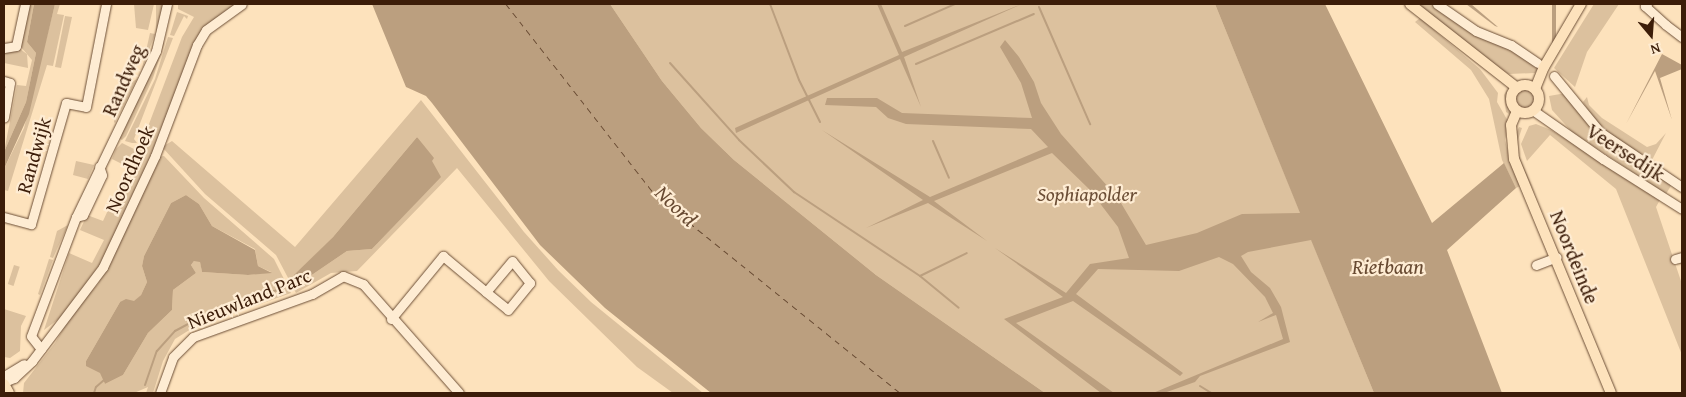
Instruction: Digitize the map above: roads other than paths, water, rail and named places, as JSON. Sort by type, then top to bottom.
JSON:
[{"type":"main road","points":[[1410,4],[1515,91]]},
{"type":"main road","points":[[1532,87],[1541,65],[1581,4]]},
{"type":"main road","points":[[1515,91],[1532,87]]},
{"type":"main road","points":[[1515,91],[1511,103],[1519,112],[1536,108],[1539,97],[1532,87]]},
{"type":"main road","name":"Noordeinde","points":[[1519,112],[1512,133],[1514,159],[1557,256],[1611,393]]},
{"type":"main road","points":[[4,383],[8,393]]},
{"type":"street","points":[[4,48],[10,50],[16,46],[25,4]]},
{"type":"street","name":"Randwijk","points":[[4,217],[31,224],[66,103],[86,107],[106,4]]},
{"type":"street","name":"Randweg","points":[[41,349],[31,336],[76,217],[83,215],[102,175],[99,166],[156,51],[167,4]]},
{"type":"street","name":"Noordhoek","points":[[4,383],[22,371],[41,349],[103,267],[155,156],[197,45],[206,30],[242,4]]},
{"type":"street","points":[[1437,4],[1451,7],[1476,31],[1521,50],[1541,65]]},
{"type":"street","points":[[1646,5],[1682,37]]},
{"type":"street","points":[[1554,76],[1600,132],[1682,187]]},
{"type":"street","points":[[4,117],[7,82]]},
{"type":"street","name":"Veersedijk","points":[[1536,108],[1602,159],[1682,208]]},
{"type":"street","points":[[391,319],[443,256],[486,292],[508,310],[530,283],[512,261],[486,292]]},
{"type":"street","points":[[1536,265],[1557,256]]},
{"type":"street","name":"Nieuwland Parc","points":[[160,393],[173,357],[193,337],[312,294],[344,276],[363,284],[391,319],[459,393]]},
{"type":"street","name":"Noordhoek","points":[[4,376],[24,365],[41,349]]},
{"type":"water","points":[[34,4],[55,4],[29,114],[4,169],[4,152],[26,102],[36,53],[27,42]]},
{"type":"water","name":"Noord","points":[[372,4],[610,4],[662,81],[701,128],[734,160],[876,275],[1045,393],[711,393],[605,308],[540,245],[432,103],[426,96],[406,87]]},
{"type":"water","points":[[877,4],[881,4],[902,52],[1022,4],[904,57],[921,107],[900,59],[736,133],[735,128],[899,55]]},
{"type":"water","name":"Rietbaan","points":[[1215,4],[1325,4],[1432,223],[1504,163],[1516,188],[1447,250],[1502,393],[1374,393],[1311,240],[1248,252],[1241,256],[1251,272],[1270,288],[1281,307],[1290,342],[1200,376],[1195,382],[1164,393],[1153,393],[1283,339],[1276,315],[1258,322],[1273,313],[1265,297],[1233,264],[1219,257],[1179,271],[1098,269],[1076,294],[1183,373],[1180,376],[1073,301],[1016,323],[1114,393],[1101,393],[1004,319],[1063,297],[995,248],[1066,293],[1090,264],[1129,258],[1118,227],[1089,189],[1052,153],[934,201],[987,241],[928,203],[866,228],[923,200],[822,130],[930,197],[1048,147],[1031,129],[906,124],[888,118],[876,107],[825,105],[827,98],[877,98],[902,113],[1032,118],[1021,83],[1000,47],[1005,40],[1019,57],[1034,82],[1041,103],[1061,134],[1118,198],[1146,245],[1197,233],[1242,214],[1300,213]]},
{"type":"water","points":[[1466,4],[1471,4],[1498,27],[1495,26]]},
{"type":"water","points":[[1552,4],[1556,4],[1556,43],[1552,43]]},
{"type":"water","points":[[1662,54],[1682,65],[1682,69],[1660,78],[1672,120],[1655,71],[1626,124]]},
{"type":"water","points":[[417,137],[434,158],[432,161],[441,177],[372,249],[347,251],[300,283],[294,275],[333,237]]},
{"type":"water","points":[[186,195],[199,204],[212,226],[255,250],[258,266],[272,273],[248,275],[202,272],[200,262],[194,261],[191,265],[196,273],[173,290],[172,310],[148,333],[123,375],[105,384],[100,373],[86,366],[86,361],[120,302],[126,299],[134,301],[141,295],[147,282],[142,266],[144,256],[171,203]]},
{"type":"waterway","points":[[770,4],[799,80],[820,122]]},
{"type":"waterway","points":[[905,26],[955,4]]},
{"type":"waterway","points":[[1039,7],[1090,124]]},
{"type":"waterway","points":[[916,64],[1034,14]]},
{"type":"waterway","points":[[670,63],[739,140],[794,192],[920,276],[959,308]]},
{"type":"waterway","points":[[933,141],[949,178]]},
{"type":"waterway","points":[[920,276],[967,253]]},
{"type":"waterway","points":[[145,385],[157,351],[175,331],[216,309],[284,288]]},
{"type":"waterway","points":[[94,393],[96,387],[104,380]]},
{"type":"waterway","points":[[1200,386],[1211,393]]},
{"type":"park label","name":"Sophiapolder","points":[[1087,193]]}]
